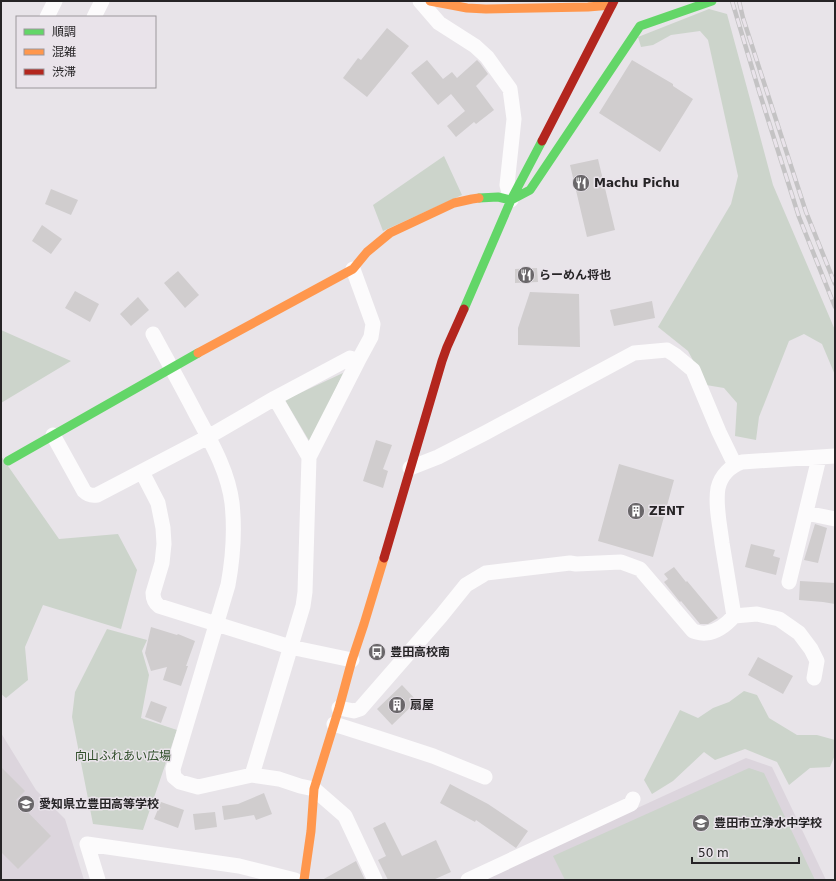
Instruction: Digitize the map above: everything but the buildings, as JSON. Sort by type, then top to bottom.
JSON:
[{"type":"street","points":[[48,16],[55,1]]},
{"type":"street","points":[[94,16],[102,1]]},
{"type":"street","points":[[420,1],[439,23],[475,46],[487,57],[510,89],[514,119],[507,185],[511,200]]},
{"type":"street","points":[[430,1],[467,8],[486,9],[588,7],[613,3]]},
{"type":"street","points":[[8,461],[172,367],[353,269],[367,252],[390,234],[454,204],[472,199],[498,197],[511,200],[530,190],[640,26],[712,1]]},
{"type":"street","points":[[304,880],[311,831],[314,789],[442,361],[511,200],[613,3]]},
{"type":"street","points":[[252,775],[303,606],[305,592],[309,457],[371,337],[373,324],[353,269]]},
{"type":"street","points":[[153,334],[172,367],[208,437],[224,473],[232,502],[234,536],[228,585],[173,769],[174,777],[180,782],[198,787],[252,775],[279,779],[314,789],[345,816],[375,880]]},
{"type":"street","points":[[410,468],[438,457],[486,433],[634,353],[667,350],[693,370],[719,432],[735,465]]},
{"type":"street","points":[[53,435],[84,491],[87,494],[99,494],[208,437],[275,398],[350,358],[358,361]]},
{"type":"street","points":[[275,398],[309,457]]},
{"type":"street","points":[[734,616],[717,510],[718,488],[725,474],[735,465],[742,462],[835,456]]},
{"type":"street","points":[[789,582],[819,458]]},
{"type":"street","points":[[142,472],[158,502],[163,528],[164,544],[162,563],[153,593],[154,600],[159,606],[290,647],[352,660]]},
{"type":"street","points":[[806,513],[835,519]]},
{"type":"street","points":[[339,708],[354,711],[360,709],[466,585],[486,573],[570,563],[621,562],[640,569],[693,631],[705,634],[724,626],[734,616],[757,614],[779,619],[799,633],[811,649],[817,661],[814,678]]},
{"type":"street","points":[[334,724],[433,756],[485,777]]},
{"type":"street","points":[[468,880],[630,804],[633,799]]},
{"type":"street","points":[[98,880],[87,844],[239,866],[295,880]]},
{"type":"shaded area","name":"愛知県立豊田高等学校","points":[[1,733],[36,790],[65,819],[84,880],[1,880]]},
{"type":"shaded area","name":"豊田市立浄水中学校","points":[[746,758],[772,767],[826,880],[481,880]]},
{"type":"green space","points":[[709,9],[727,14],[773,185],[835,330],[835,375],[822,344],[804,334],[789,341],[759,417],[756,440],[735,436],[737,403],[724,388],[706,385],[688,351],[658,327],[731,204],[738,176],[708,40],[700,31],[671,35],[653,45],[641,47],[638,37]]},
{"type":"green space","points":[[444,156],[462,195],[383,231],[373,205]]},
{"type":"green space","points":[[1,330],[71,361],[1,403]]},
{"type":"green space","points":[[343,373],[311,444],[285,400]]},
{"type":"green space","points":[[1,456],[59,539],[118,534],[137,570],[121,629],[43,605],[25,647],[28,680],[6,698],[1,694]]},
{"type":"green space","name":"向山ふれあい広場","points":[[107,629],[147,640],[142,651],[149,675],[141,718],[177,730],[143,830],[93,824],[72,717],[75,692]]},
{"type":"green space","points":[[744,691],[757,695],[769,718],[797,735],[817,735],[835,740],[835,755],[830,767],[810,768],[789,785],[777,762],[745,749],[715,760],[704,752],[673,781],[652,794],[644,780],[680,710],[698,718],[713,708],[729,702]]},
{"type":"green space","name":"豊田市立浄水中学校","points":[[749,768],[764,773],[815,880],[565,880],[553,856]]},
{"type":"railway","points":[[732,1],[799,217],[835,307]]},
{"type":"railway","points":[[739,1],[743,18],[806,212],[835,284]]},
{"type":"traffic: fast","points":[[479,198],[498,197],[511,200],[530,190],[640,26],[712,1]]},
{"type":"traffic: fast","points":[[464,309],[511,200],[542,141]]},
{"type":"traffic: fast","points":[[8,461],[198,353]]},
{"type":"traffic: slow","points":[[430,1],[467,8],[486,9],[588,7],[612,5]]},
{"type":"traffic: slow","points":[[198,353],[353,269],[367,252],[390,233],[454,203],[479,198]]},
{"type":"traffic: slow","points":[[304,880],[311,831],[314,789],[384,558]]},
{"type":"traffic: jam","points":[[542,141],[614,1]]},
{"type":"traffic: jam","points":[[384,558],[442,361],[464,309]]},
{"type":"place","name":"Machu Pichu","points":[[581,183]]},
{"type":"place","name":"らーめん将也","points":[[526,275]]},
{"type":"place","name":"ZENT","points":[[636,511]]},
{"type":"place","name":"豊田高校南","points":[[377,652]]},
{"type":"place","name":"扇屋","points":[[397,705]]},
{"type":"place","name":"愛知県立豊田高等学校","points":[[26,804]]},
{"type":"place","name":"豊田市立浄水中学校","points":[[701,823]]}]
